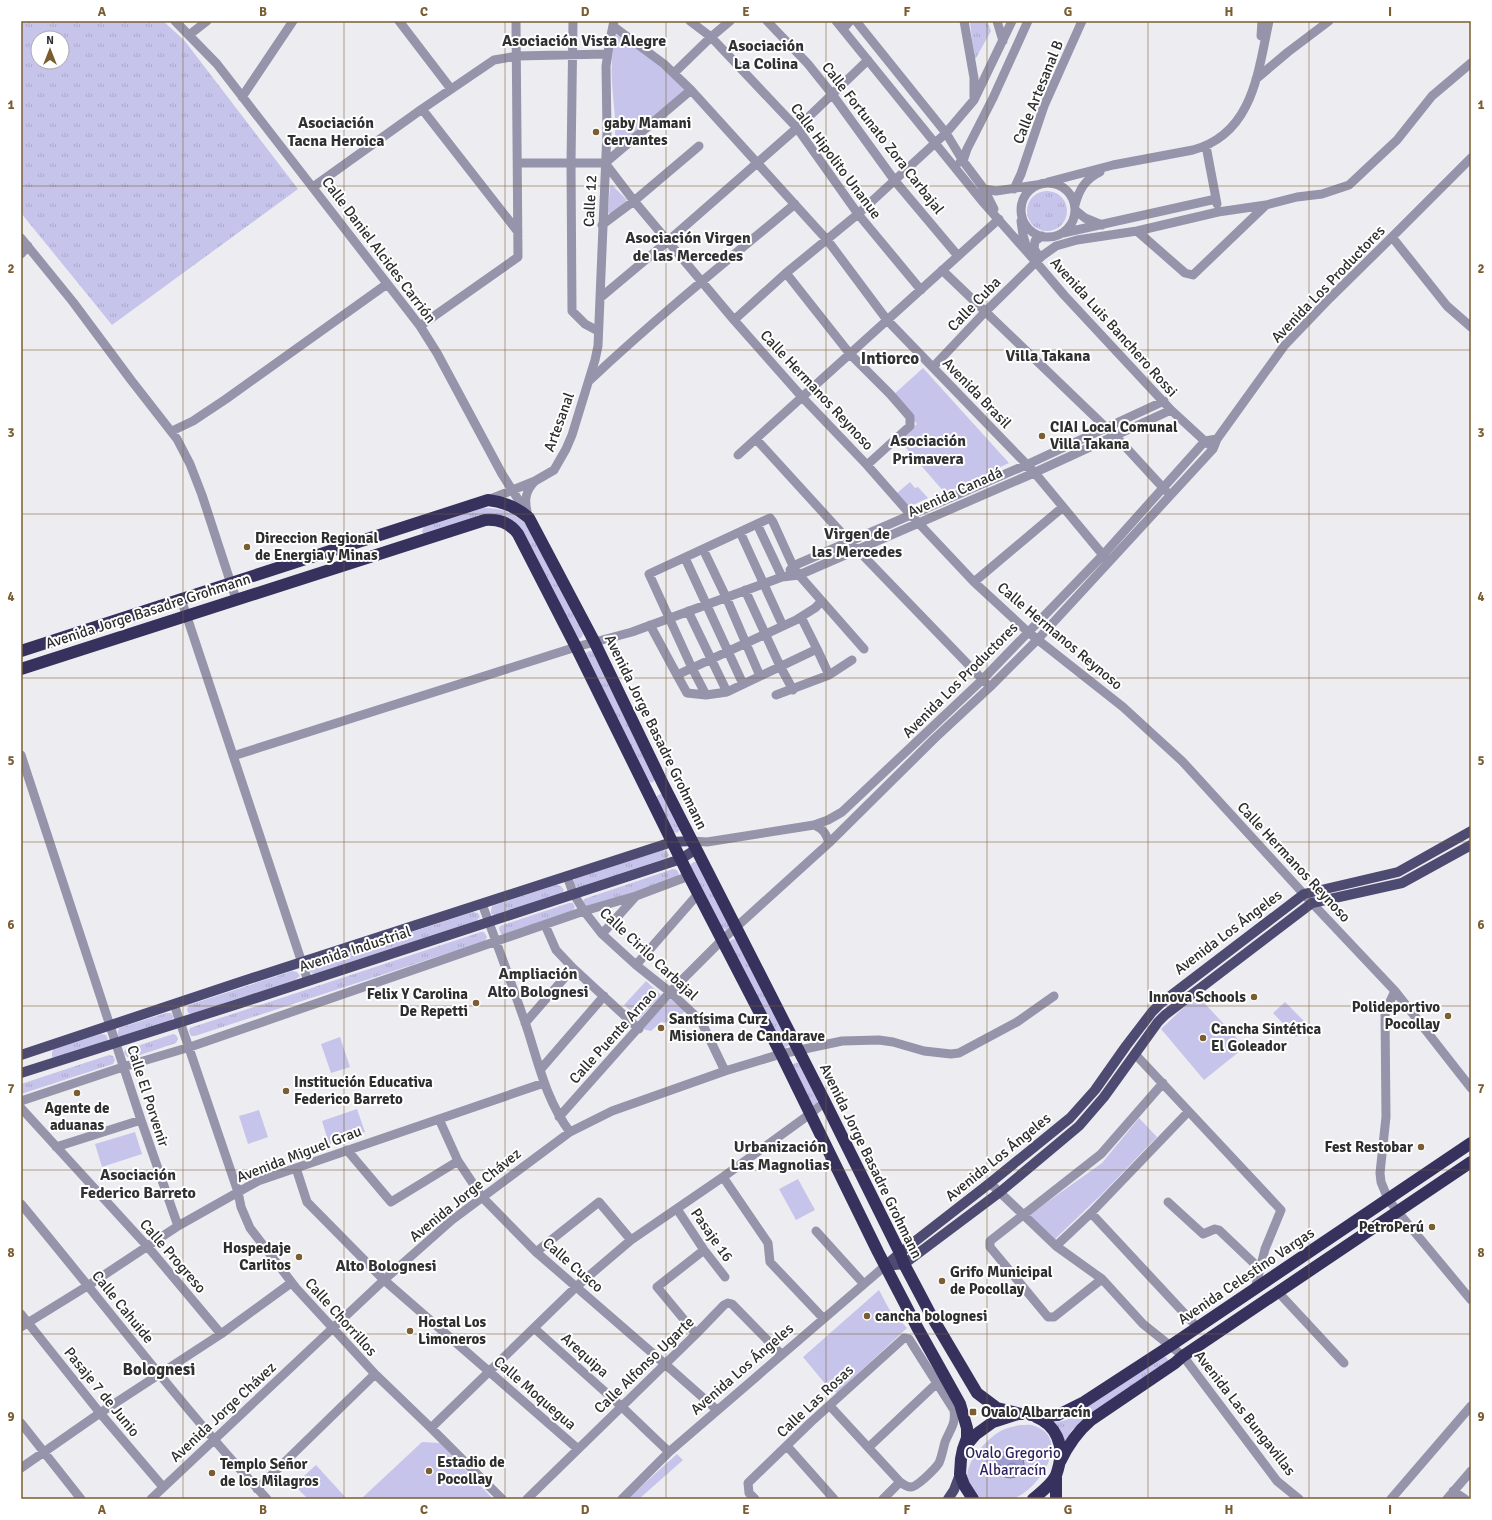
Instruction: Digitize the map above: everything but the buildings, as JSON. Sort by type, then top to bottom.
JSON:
[{"type":"highway","name":"Avenida Jorge Basadre Grohmann","points":[[21,651],[488,500],[510,505],[529,518],[594,641],[663,784],[825,1102],[900,1253],[904,1264],[932,1317],[977,1393],[997,1408],[1026,1414]]},
{"type":"highway","name":"Avenida Jorge Basadre Grohmann","points":[[21,669],[485,520],[497,520],[508,525],[518,534],[576,647],[698,894],[781,1054],[885,1266],[917,1328],[960,1404],[968,1428],[967,1438],[961,1459],[960,1474]]},
{"type":"highway","points":[[416,524],[422,540]]},
{"type":"highway","points":[[648,791],[663,784]]},
{"type":"highway","name":"Avenida Celestino Vargas","points":[[1026,1414],[1045,1416],[1058,1415],[1069,1411],[1084,1402],[1198,1328],[1471,1143]]},
{"type":"highway","name":"Avenida Celestino Vargas","points":[[1060,1462],[1067,1446],[1079,1430],[1091,1420],[1183,1356],[1471,1162]]},
{"type":"highway","points":[[1239,1300],[1248,1312]]},
{"type":"highway","points":[[917,1328],[932,1317]]},
{"type":"highway","points":[[963,1449],[975,1436],[993,1422],[1026,1414],[1048,1424],[1058,1437],[1060,1444],[1060,1462],[1056,1477],[1056,1499]]},
{"type":"highway","points":[[960,1474],[964,1485],[973,1499]]},
{"type":"highway","points":[[1033,1499],[1056,1477]]},
{"type":"main road","name":"Avenida Los Ángeles","points":[[885,1266],[1070,1118],[1083,1105],[1145,1021],[1161,1003],[1304,894],[1398,872],[1471,831]]},
{"type":"main road","name":"Avenida Industrial","points":[[21,1055],[672,842],[694,845]]},
{"type":"main road","name":"Avenida Industrial","points":[[21,1073],[308,981],[681,858],[694,845]]},
{"type":"main road","name":"Avenida Los Ángeles","points":[[904,1264],[1000,1192],[1079,1126],[1100,1103],[1165,1015],[1312,903],[1402,883],[1471,845]]},
{"type":"main road","points":[[1418,861],[1425,870]]},
{"type":"main road","points":[[1145,1021],[1154,1028]]},
{"type":"main road","points":[[885,1266],[904,1264]]},
{"type":"main road","points":[[948,1499],[954,1490],[960,1474]]},
{"type":"street","name":"Calle Daniel Alcides Carrión","points":[[175,21],[217,64],[420,326],[437,353],[502,474],[529,518]]},
{"type":"street","points":[[189,35],[207,21]]},
{"type":"street","points":[[242,97],[293,21]]},
{"type":"street","points":[[399,21],[451,89]]},
{"type":"street","points":[[420,326],[518,257],[516,21]]},
{"type":"street","points":[[573,21],[571,163],[572,311],[585,324],[598,331]]},
{"type":"street","name":"Calle Hipolito Unanue","points":[[690,21],[711,37],[797,128],[858,214],[920,290]]},
{"type":"street","points":[[674,73],[711,37],[730,21]]},
{"type":"street","name":"Calle Fortunato Zora Carbajal","points":[[767,21],[808,64],[832,94],[895,181],[958,256]]},
{"type":"street","points":[[850,21],[839,24],[953,165],[980,191],[1014,189],[1206,146],[1226,134],[1237,122],[1247,103],[1256,79],[1269,21]]},
{"type":"street","points":[[856,21],[946,133],[980,191],[999,219],[1006,228],[1031,250]]},
{"type":"street","points":[[964,21],[974,78],[974,100]]},
{"type":"street","points":[[997,21],[1003,41]]},
{"type":"street","points":[[734,320],[786,273],[858,214],[946,133],[974,100],[1012,21]]},
{"type":"street","points":[[953,165],[963,161],[1028,21]]},
{"type":"street","name":"Calle Artesanal B","points":[[1014,189],[1021,174],[1044,106],[1082,21]]},
{"type":"street","points":[[1256,79],[1262,21]]},
{"type":"street","points":[[1256,79],[1288,52],[1329,21]]},
{"type":"street","name":"Calle 12","points":[[588,382],[595,360],[598,331],[607,131],[607,54],[614,23]]},
{"type":"street","name":"Avenida Brasil","points":[[614,23],[674,73],[691,90],[828,240],[887,320],[1034,472],[1107,558]]},
{"type":"street","points":[[313,187],[422,109],[494,60],[516,56],[607,54]]},
{"type":"street","points":[[600,298],[668,241],[797,128],[868,60]]},
{"type":"street","name":"Calle Cuba","points":[[933,367],[985,312],[1039,259],[1056,246],[1077,240],[1137,231],[1218,212],[1266,205],[1297,197],[1322,194],[1349,185],[1396,140],[1432,96],[1471,63]]},
{"type":"street","points":[[518,163],[605,163],[691,90]]},
{"type":"street","points":[[422,109],[518,232]]},
{"type":"street","points":[[602,225],[634,201],[699,146]]},
{"type":"street","points":[[1206,146],[1218,212]]},
{"type":"street","name":"Avenida Los Productores","points":[[694,845],[814,825],[828,820],[842,812],[982,680],[1028,632],[1107,558],[1171,495],[1213,449],[1217,439],[1284,346],[1330,298],[1471,158]]},
{"type":"street","name":"Calle Hermanos Reynoso","points":[[605,163],[634,201],[734,320],[802,397],[867,465],[910,514],[974,582],[1028,632],[1123,707],[1182,761],[1395,991],[1471,1088]]},
{"type":"street","points":[[1060,234],[1071,224],[1074,217],[1079,190],[1091,176],[1114,166]]},
{"type":"street","points":[[1021,174],[1026,186]]},
{"type":"street","points":[[1031,250],[1023,235],[1021,215],[1022,200],[1026,193],[1032,188],[1043,183],[1062,186],[1073,198],[1075,208],[1085,218],[1102,225]]},
{"type":"street","points":[[1006,228],[1023,235],[1051,237],[1074,230],[1216,199]]},
{"type":"street","points":[[588,382],[630,342],[701,281],[795,204]]},
{"type":"street","points":[[1137,231],[1185,273],[1193,275],[1266,205]]},
{"type":"street","points":[[1021,215],[1027,228],[1040,236]]},
{"type":"street","points":[[738,455],[999,219]]},
{"type":"street","points":[[1031,250],[1035,241],[1040,236]]},
{"type":"street","points":[[1392,237],[1447,306],[1471,327]]},
{"type":"street","points":[[21,238],[59,284],[131,380],[172,431],[190,464],[202,495],[236,599]]},
{"type":"street","points":[[21,254],[28,246]]},
{"type":"street","name":"Avenida Luis Banchero Rossi","points":[[1031,250],[1037,254],[1064,295],[1171,410],[1213,449]]},
{"type":"street","points":[[942,270],[1114,436],[1171,495]]},
{"type":"street","points":[[786,273],[850,354],[908,413],[911,420],[910,426],[867,465]]},
{"type":"street","points":[[172,431],[193,421],[226,399],[387,284]]},
{"type":"street","name":"Artesanal","points":[[488,500],[535,481],[554,470],[560,462],[572,435],[588,382]]},
{"type":"street","name":"Avenida Canadá","points":[[782,577],[793,566],[1026,465],[1164,401]]},
{"type":"street","name":"Avenida Canadá","points":[[782,577],[799,575],[858,550],[1171,410]]},
{"type":"street","points":[[756,439],[849,541],[990,687]]},
{"type":"street","points":[[1205,441],[1217,439]]},
{"type":"street","name":"Avenida Los Productores","points":[[736,927],[829,843],[1038,639],[1107,558],[1163,488],[1205,441]]},
{"type":"street","points":[[488,500],[498,491],[502,480],[502,474]]},
{"type":"street","points":[[529,518],[525,502],[529,487],[535,481]]},
{"type":"street","points":[[974,582],[1063,507]]},
{"type":"street","points":[[706,695],[649,574],[767,518],[770,518],[773,522],[793,566],[799,575],[864,649]]},
{"type":"street","points":[[233,756],[594,641],[632,632],[668,617],[782,577],[757,524]]},
{"type":"street","points":[[740,532],[783,626]]},
{"type":"street","points":[[703,549],[726,597],[760,676]]},
{"type":"street","points":[[685,558],[743,684]]},
{"type":"street","points":[[745,590],[765,635],[793,690]]},
{"type":"street","points":[[181,599],[308,981]]},
{"type":"street","points":[[677,675],[801,617],[816,608],[822,601]]},
{"type":"street","points":[[688,611],[710,660],[727,692]]},
{"type":"street","points":[[801,617],[829,675]]},
{"type":"street","points":[[650,625],[687,693],[706,695],[727,692],[817,649]]},
{"type":"street","points":[[776,695],[793,690],[829,675],[852,660]]},
{"type":"street","name":"Calle El Porvenir","points":[[21,754],[123,1067],[178,1226]]},
{"type":"street","points":[[814,825],[821,828],[827,835],[829,843]]},
{"type":"street","name":"Calle Cirilo Carbajal","points":[[567,876],[573,893],[584,912],[602,934],[636,965],[670,992],[701,1021],[725,1071]]},
{"type":"street","points":[[21,1101],[123,1067],[190,1047],[545,925],[636,896],[689,876]]},
{"type":"street","points":[[636,965],[698,894]]},
{"type":"street","points":[[602,934],[636,896]]},
{"type":"street","points":[[482,904],[525,1023],[544,1083],[559,1117],[570,1132]]},
{"type":"street","points":[[545,925],[556,950],[573,968],[639,1029]]},
{"type":"street","name":"Calle Puente Arnao","points":[[559,1117],[639,1029],[670,992],[736,927]]},
{"type":"street","points":[[525,1023],[573,968]]},
{"type":"street","points":[[1395,991],[1385,1012],[1386,1117],[1380,1173],[1382,1182],[1388,1199],[1471,1300]]},
{"type":"street","points":[[540,1070],[604,996]]},
{"type":"street","name":"Avenida Jorge Chávez","points":[[151,1499],[384,1280],[452,1220],[570,1132],[612,1110],[725,1071],[781,1054],[842,1040],[879,1040],[893,1042],[924,1051],[951,1054],[959,1053],[1017,1022],[1054,996]]},
{"type":"street","name":"Calle Chorrillos","points":[[174,1004],[190,1047],[238,1192],[241,1207],[250,1228],[291,1283],[332,1329],[375,1374],[502,1499]]},
{"type":"street","points":[[1135,1054],[1281,1210],[1265,1249],[1255,1289]]},
{"type":"street","name":"Avenida Miguel Grau","points":[[25,1325],[89,1286],[178,1226],[258,1181],[544,1083]]},
{"type":"street","points":[[1102,1279],[1054,1317],[1048,1318],[990,1247],[990,1242],[1101,1154],[1163,1083]]},
{"type":"street","points":[[431,1428],[577,1286],[631,1240],[723,1177],[825,1102]]},
{"type":"street","name":"Calle Progreso","points":[[21,1108],[148,1247],[221,1334]]},
{"type":"street","points":[[1056,1246],[1091,1213],[1188,1112]]},
{"type":"street","name":"Calle Cusco","points":[[439,1119],[458,1161],[482,1197],[536,1252],[577,1286],[717,1410]]},
{"type":"street","points":[[56,1147],[141,1120]]},
{"type":"street","points":[[347,1150],[390,1202],[458,1161]]},
{"type":"street","name":"Calle Moquegua","points":[[296,1168],[307,1202],[384,1280],[578,1449]]},
{"type":"street","points":[[723,1177],[768,1243],[770,1262],[823,1318]]},
{"type":"street","name":"Avenida Las Bungavillas","points":[[990,1183],[1056,1246],[1102,1279],[1143,1324],[1183,1356],[1277,1481],[1300,1499]]},
{"type":"street","points":[[536,1252],[599,1202],[631,1240]]},
{"type":"street","points":[[1168,1202],[1203,1234],[1216,1229],[1219,1230],[1260,1269]]},
{"type":"street","name":"Calle Cahuide","points":[[21,1204],[214,1440],[267,1499]]},
{"type":"street","name":"Pasaje 16","points":[[677,1209],[704,1250],[725,1277]]},
{"type":"street","points":[[1091,1213],[1198,1328]]},
{"type":"street","points":[[816,1231],[863,1283]]},
{"type":"street","points":[[696,1334],[657,1287],[704,1250]]},
{"type":"street","name":"Avenida Los Ángeles","points":[[622,1499],[670,1452],[717,1410],[863,1283],[885,1266]]},
{"type":"street","points":[[21,1468],[159,1373],[221,1334],[291,1283]]},
{"type":"street","points":[[1278,1292],[1344,1363]]},
{"type":"street","name":"Calle Alfonso Ugarte","points":[[527,1499],[724,1305],[728,1303],[735,1308],[781,1354]]},
{"type":"street","name":"Pasaje 7 de Junio","points":[[21,1314],[25,1325],[163,1487]]},
{"type":"street","name":"Arequipa","points":[[534,1328],[670,1452]]},
{"type":"street","name":"Calle Las Rosas","points":[[752,1496],[748,1484],[902,1338],[906,1337],[909,1339],[937,1383]]},
{"type":"street","points":[[257,1488],[375,1374]]},
{"type":"street","points":[[830,1406],[900,1482],[905,1486],[911,1487],[917,1485],[938,1465],[955,1420],[954,1410],[937,1383],[869,1447]]},
{"type":"street","points":[[1392,1499],[1467,1416],[1471,1406]]},
{"type":"street","points":[[21,1423],[81,1499]]},
{"type":"street","points":[[787,1446],[834,1499]]},
{"type":"street","points":[[1447,1499],[1471,1471]]},
{"type":"street","points":[[883,1499],[900,1482]]},
{"type":"street","points":[[1453,1491],[1465,1499]]},
{"type":"green space","points":[[21,21],[163,21],[184,40],[298,189],[112,325],[21,213]]},
{"type":"green space","points":[[970,21],[987,21],[991,31],[974,59]]},
{"type":"green space","points":[[616,35],[622,37],[667,70],[686,90],[615,151],[612,57]]},
{"type":"green space","points":[[612,185],[627,200],[613,214],[609,214],[610,186]]},
{"type":"green space","points":[[1047,191],[1055,193],[1061,197],[1065,203],[1067,211],[1065,219],[1061,225],[1055,229],[1047,231],[1039,229],[1033,225],[1029,219],[1027,211],[1029,203],[1033,197],[1039,193]]},
{"type":"green space","points":[[923,368],[1009,463],[945,493],[898,439],[917,424],[892,396]]},
{"type":"green space","points":[[910,482],[915,488],[918,487],[928,498],[913,505],[907,505],[897,493]]},
{"type":"green space","points":[[483,508],[507,512],[517,517],[527,525],[583,634],[582,637],[579,639],[502,516],[423,534],[422,531],[424,527]]},
{"type":"green space","points":[[592,651],[655,780],[652,783],[648,781],[586,653]]},
{"type":"green space","points":[[660,794],[664,795],[680,830],[677,833],[672,831],[656,800],[657,796]]},
{"type":"green space","points":[[662,850],[667,851],[669,855],[667,858],[577,888],[574,886],[573,883],[575,878]]},
{"type":"green space","points":[[694,862],[697,862],[730,927],[726,930],[722,928],[690,867]]},
{"type":"green space","points":[[673,869],[677,870],[679,874],[677,878],[590,907],[586,906],[583,902],[584,899]]},
{"type":"green space","points":[[556,885],[561,886],[564,890],[562,893],[495,915],[491,914],[492,906]]},
{"type":"green space","points":[[569,903],[573,903],[575,907],[573,911],[506,934],[501,934],[499,929],[500,926]]},
{"type":"green space","points":[[473,912],[478,913],[480,917],[476,921],[314,974],[310,972],[309,969],[311,965]]},
{"type":"green space","points":[[484,932],[487,937],[485,941],[195,1036],[191,1036],[189,1031],[190,1028]]},
{"type":"green space","points":[[733,939],[737,940],[788,1041],[789,1045],[785,1048],[781,1046],[730,945],[730,941]]},
{"type":"green space","points":[[292,971],[297,972],[300,976],[295,980],[192,1014],[188,1013],[187,1009],[189,1005]]},
{"type":"green space","points":[[646,981],[661,995],[639,1019],[624,1005]]},
{"type":"green space","name":"Cancha Sintética El Goleador","points":[[1197,995],[1245,1047],[1204,1080],[1161,1029]]},
{"type":"green space","points":[[670,999],[685,1011],[670,1026],[667,1023],[661,1022],[651,1031],[642,1029]]},
{"type":"green space","points":[[1285,1002],[1308,1025],[1296,1037],[1273,1013]]},
{"type":"green space","points":[[166,1013],[171,1013],[174,1017],[169,1022],[122,1037],[118,1036],[119,1028]]},
{"type":"green space","points":[[101,1034],[106,1035],[108,1039],[104,1043],[56,1058],[52,1057],[53,1049]]},
{"type":"green space","points":[[173,1034],[176,1035],[178,1039],[176,1043],[131,1058],[127,1057],[124,1053],[125,1050]]},
{"type":"green space","points":[[340,1037],[350,1067],[331,1073],[321,1044]]},
{"type":"green space","points":[[109,1055],[113,1056],[115,1060],[113,1064],[21,1094],[21,1084]]},
{"type":"green space","points":[[798,1063],[817,1099],[817,1103],[813,1106],[809,1104],[792,1065]]},
{"type":"green space","points":[[357,1109],[365,1132],[329,1144],[322,1121]]},
{"type":"green space","points":[[259,1110],[268,1137],[248,1144],[239,1116]]},
{"type":"green space","points":[[1139,1118],[1157,1137],[1102,1194],[1055,1239],[1029,1215],[1102,1163]]},
{"type":"green space","points":[[135,1132],[142,1154],[102,1167],[95,1144]]},
{"type":"green space","points":[[798,1179],[815,1210],[796,1220],[779,1189]]},
{"type":"green space","points":[[879,1290],[889,1309],[907,1328],[837,1393],[827,1386],[803,1357]]},
{"type":"green space","points":[[1160,1356],[1166,1357],[1168,1360],[1167,1364],[1082,1422],[1072,1430],[1065,1441],[1053,1423],[1066,1420],[1074,1416]]},
{"type":"green space","name":"Ovalo Gregorio Albarracín","points":[[1020,1425],[1035,1426],[1046,1432],[1051,1441],[1051,1452],[1048,1464],[1042,1475],[1024,1493],[1015,1498],[1003,1500],[978,1499],[971,1487],[967,1474],[972,1460],[988,1440],[994,1435]]},
{"type":"green space","name":"Estadio de Pocollay","points":[[422,1442],[440,1443],[493,1499],[362,1498]]},
{"type":"green space","points":[[677,1454],[683,1460],[639,1499],[627,1499]]},
{"type":"green space","points":[[316,1465],[347,1499],[308,1499],[294,1485]]},
{"type":"water","points":[[1010,1450],[1020,1454],[1024,1464],[1020,1474],[1010,1478],[1000,1474],[996,1464],[1000,1454]]},
{"type":"place","name":"gaby Mamani cervantes","points":[[596,132]]},
{"type":"place","name":"CIAI Local Comunal Villa Takana","points":[[1042,436]]},
{"type":"place","name":"Direccion Regional de Energia y Minas","points":[[247,547]]},
{"type":"place","name":"Innova Schools","points":[[1254,997]]},
{"type":"place","name":"Felix Y Carolina De Repetti","points":[[476,1003]]},
{"type":"place","name":"Polideportivo Pocollay","points":[[1448,1016]]},
{"type":"place","name":"Santísima Curz Misionera de Candarave","points":[[661,1028]]},
{"type":"place","name":"Cancha Sintética El Goleador","points":[[1203,1038]]},
{"type":"place","name":"Institución Educativa Federico Barreto","points":[[286,1091]]},
{"type":"place","name":"Agente de aduanas","points":[[77,1093]]},
{"type":"place","name":"Fest Restobar","points":[[1421,1147]]},
{"type":"place","name":"PetroPerú","points":[[1432,1227]]},
{"type":"place","name":"Hospedaje Carlitos","points":[[299,1257]]},
{"type":"place","name":"Grifo Municipal de Pocollay","points":[[942,1281]]},
{"type":"place","name":"cancha bolognesi","points":[[867,1316]]},
{"type":"place","name":"Hostal Los Limoneros","points":[[410,1331]]},
{"type":"place","name":"Ovalo Albarracín","points":[[973,1412]]},
{"type":"place","name":"Estadio de Pocollay","points":[[429,1471]]},
{"type":"place","name":"Templo Señor de los Milagros","points":[[212,1473]]},
{"type":"district","name":"Asociación Vista Alegre","points":[[584,41]]},
{"type":"district","name":"Asociación La Colina","points":[[766,55]]},
{"type":"district","name":"Asociación Tacna Heroica","points":[[336,132]]},
{"type":"district","name":"Asociación Virgen de las Mercedes","points":[[688,247]]},
{"type":"district","name":"Villa Takana","points":[[1048,356]]},
{"type":"district","name":"Intiorco","points":[[890,358]]},
{"type":"district","name":"Asociación Primavera","points":[[928,450]]},
{"type":"district","name":"Virgen de las Mercedes","points":[[857,543]]},
{"type":"district","name":"Ampliación Alto Bolognesi","points":[[538,983]]},
{"type":"district","name":"Urbanización Las Magnolias","points":[[780,1156]]},
{"type":"district","name":"Asociación Federico Barreto","points":[[138,1184]]},
{"type":"district","name":"Alto Bolognesi","points":[[386,1266]]},
{"type":"district","name":"Bolognesi","points":[[159,1369]]}]
